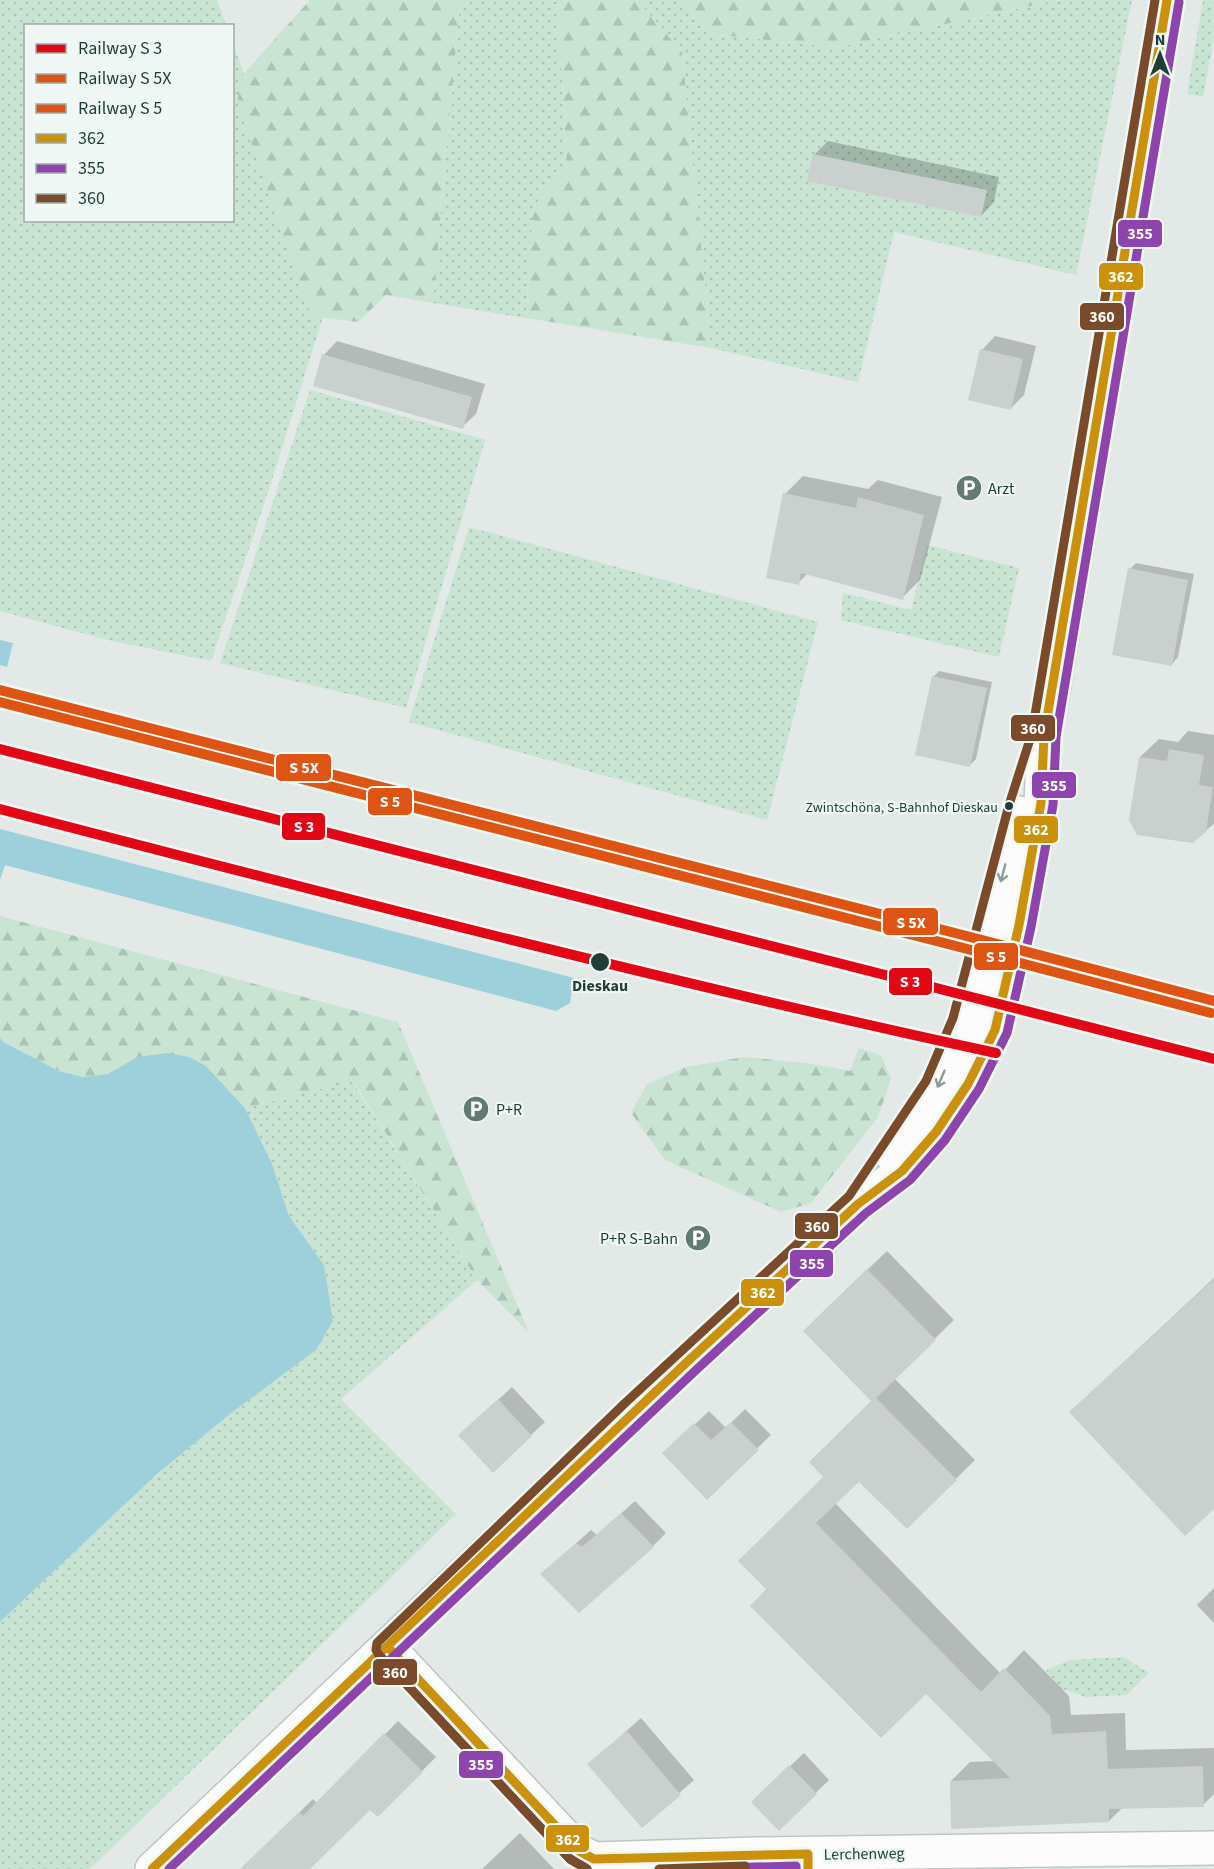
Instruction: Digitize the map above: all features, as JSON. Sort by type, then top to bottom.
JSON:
[{"type":"street","points":[[152,1869],[632,1413],[858,1204],[902,1171],[936,1132],[968,1084],[995,1030],[1019,925],[1041,803],[1044,736],[1167,0]]},
{"type":"street","name":"Lerchenweg","points":[[388,1647],[579,1851],[594,1859],[757,1862],[1214,1848]]},
{"type":"green space","points":[[0,0],[217,0],[226,24],[24,24],[24,222],[234,222],[234,47],[328,301],[269,489],[211,661],[108,640],[0,611]]},
{"type":"green space","points":[[310,0],[460,0],[433,303],[386,295],[358,322],[311,316],[238,104],[238,80]]},
{"type":"green space","points":[[460,0],[557,0],[567,162],[533,208],[526,318],[433,303]]},
{"type":"green space","points":[[557,0],[637,0],[682,52],[711,348],[526,318],[533,208],[567,162]]},
{"type":"green space","points":[[637,0],[682,0],[708,34],[838,47],[1058,0],[1132,0],[1076,275],[894,232],[858,382],[711,348],[682,52]]},
{"type":"green space","points":[[682,0],[1058,0],[838,47],[708,34]]},
{"type":"green space","points":[[1203,0],[1214,0],[1214,37],[1203,97],[1187,94]]},
{"type":"green space","points":[[310,390],[485,440],[406,708],[220,663]]},
{"type":"green space","points":[[469,527],[818,622],[767,820],[409,722]]},
{"type":"green space","points":[[927,545],[1019,568],[999,657],[841,620],[843,593],[911,610]]},
{"type":"green space","points":[[0,916],[398,1022],[529,1333],[477,1280],[353,1081],[245,1108],[206,1066],[137,1057],[108,1074],[83,1077],[59,1071],[5,1043],[0,1038]]},
{"type":"green space","points":[[859,1048],[881,1055],[891,1079],[878,1117],[811,1203],[781,1212],[665,1160],[631,1113],[647,1084],[686,1067],[744,1057],[813,1064],[850,1071]]},
{"type":"green space","points":[[352,1081],[477,1280],[341,1399],[456,1514],[90,1869],[0,1869],[0,1622],[157,1474],[230,1414],[316,1350],[333,1321],[324,1265],[289,1216],[272,1164],[245,1108]]},
{"type":"green space","points":[[1124,1657],[1149,1673],[1127,1695],[1086,1697],[1060,1688],[1046,1670],[1070,1660]]},
{"type":"water","points":[[0,640],[13,643],[7,667],[0,665]]},
{"type":"water","points":[[0,829],[574,978],[570,1003],[556,1011],[5,865],[0,880]]},
{"type":"water","points":[[0,1038],[5,1043],[59,1071],[83,1077],[108,1074],[137,1057],[168,1053],[189,1057],[206,1066],[245,1108],[272,1164],[289,1216],[324,1265],[333,1321],[316,1350],[230,1414],[157,1474],[0,1622]]},
{"type":"building","points":[[813,154],[987,190],[981,217],[807,181]]},
{"type":"building","points":[[980,349],[1023,359],[1011,410],[968,400]]},
{"type":"building","points":[[322,354],[472,397],[463,429],[313,386]]},
{"type":"building","points":[[783,493],[856,508],[858,497],[924,515],[903,600],[801,573],[799,585],[766,578]]},
{"type":"building","points":[[1128,568],[1188,580],[1172,666],[1112,655]]},
{"type":"building","points":[[932,676],[987,688],[970,767],[915,755]]},
{"type":"building","points":[[1169,749],[1204,755],[1199,785],[1213,787],[1206,832],[1193,843],[1137,835],[1129,820],[1139,757],[1167,761]]},
{"type":"building","points":[[867,1269],[936,1340],[876,1398],[957,1480],[907,1529],[859,1482],[816,1523],[981,1692],[1004,1668],[1050,1716],[1052,1734],[1106,1731],[1108,1769],[1203,1766],[1204,1807],[1109,1809],[1109,1822],[951,1829],[950,1781],[1010,1778],[926,1694],[881,1738],[750,1606],[766,1589],[738,1561],[823,1477],[809,1462],[871,1401],[803,1331]]},
{"type":"building","points":[[1214,1279],[1214,1509],[1185,1536],[1069,1412]]},
{"type":"building","points":[[498,1399],[532,1436],[493,1473],[458,1435]]},
{"type":"building","points":[[731,1422],[759,1450],[707,1500],[662,1453],[694,1423],[711,1440]]},
{"type":"building","points":[[621,1513],[654,1547],[579,1613],[540,1574],[576,1543],[582,1547]]},
{"type":"building","points":[[627,1731],[681,1795],[642,1828],[587,1764]]},
{"type":"building","points":[[384,1733],[423,1772],[378,1817],[370,1810],[310,1869],[240,1869],[299,1812],[303,1816]]},
{"type":"building","points":[[789,1765],[817,1794],[779,1831],[751,1802]]},
{"type":"transit line","name":"360","points":[[587,1869],[570,1859],[379,1655],[376,1650],[377,1643],[624,1404],[849,1196],[926,1081],[953,1018],[1009,805],[1032,733],[1155,0]]},
{"type":"transit line","name":"362","points":[[152,1869],[687,1362],[858,1204],[902,1171],[936,1132],[968,1084],[995,1030],[1019,925],[1041,803],[1044,736],[1167,0]]},
{"type":"transit line","name":"355","points":[[169,1869],[695,1371],[866,1213],[910,1180],[945,1140],[979,1089],[1007,1033],[1031,927],[1053,805],[1056,737],[1179,2]]},
{"type":"transit line","points":[[0,690],[1214,1001]]},
{"type":"transit line","points":[[0,702],[1211,1013]]},
{"type":"transit line","points":[[0,749],[1214,1059]]},
{"type":"transit line","points":[[0,809],[621,967],[996,1053]]},
{"type":"transit line","name":"362","points":[[388,1647],[579,1851],[594,1859],[808,1854],[808,1869]]},
{"type":"transit line","name":"355","points":[[379,1655],[570,1859],[587,1869]]},
{"type":"transit line","name":"360","points":[[659,1869],[745,1866],[745,1869]]},
{"type":"transit line","name":"355","points":[[680,1869],[796,1866],[796,1869]]},
{"type":"place","name":"Arzt","points":[[969,488]]},
{"type":"place","name":"Zwintschöna, S-Bahnhof Dieskau","points":[[1009,806]]},
{"type":"place","name":"Dieskau","points":[[600,962]]},
{"type":"place","name":"P+R","points":[[476,1109]]},
{"type":"place","name":"P+R S-Bahn","points":[[698,1238]]}]
